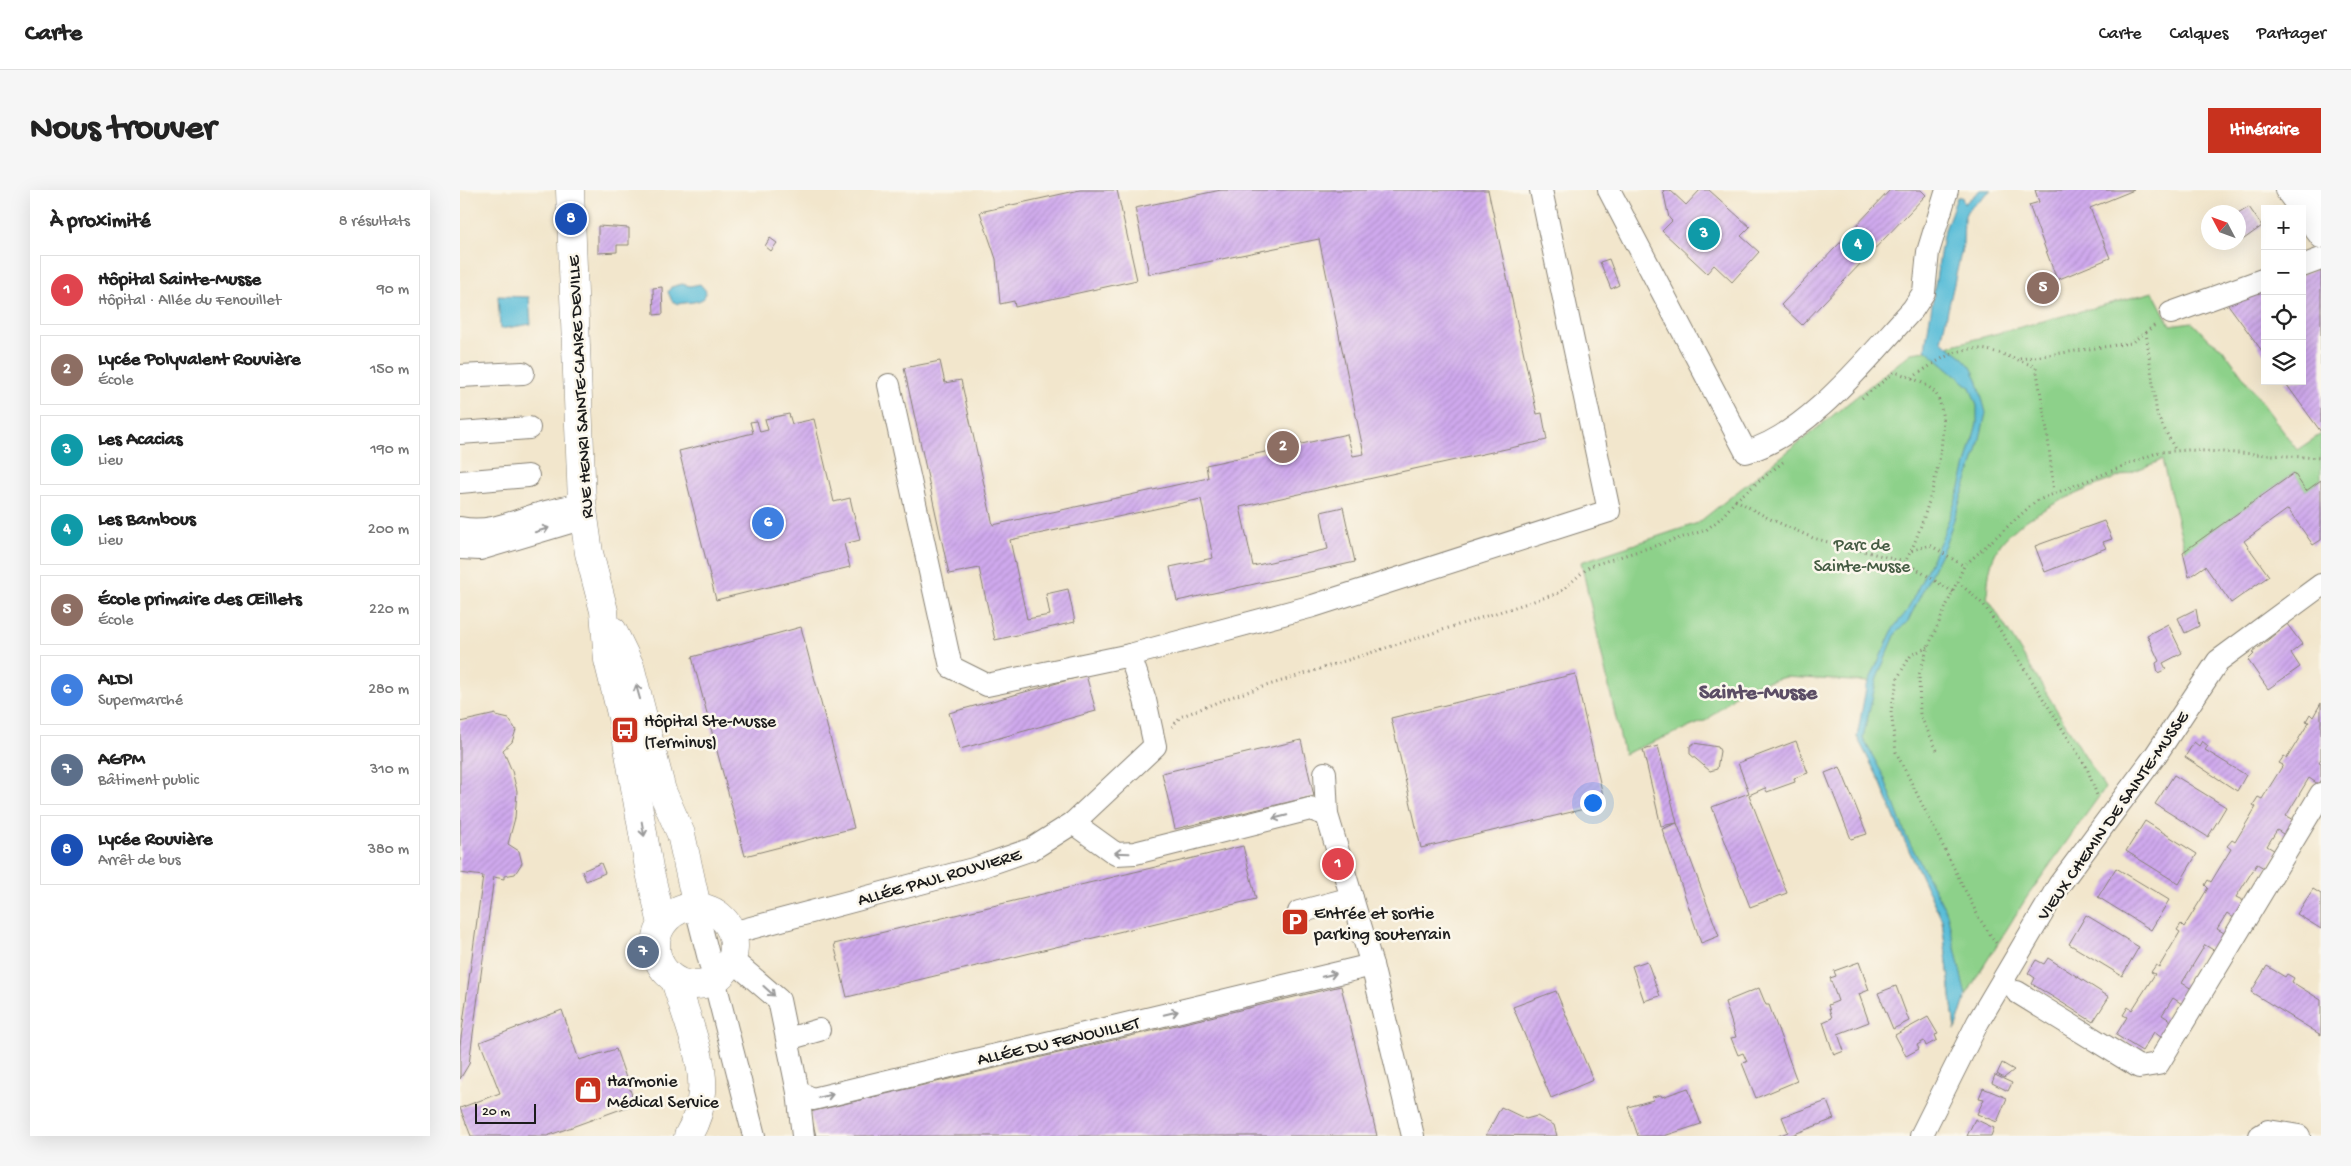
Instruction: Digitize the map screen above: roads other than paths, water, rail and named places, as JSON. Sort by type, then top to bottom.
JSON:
[{"type":"main road","name":"RUE HENRI SAINTE-CLAIRE DEVILLE","points":[[570,190],[583,511],[590,553],[604,611],[608,660],[625,730],[649,868],[662,924]]},
{"type":"main road","points":[[2308,190],[2321,207]]},
{"type":"main road","name":"RUE HENRI SAINTE-CLAIRE DEVILLE","points":[[604,611],[630,666],[662,791],[681,834],[697,907]]},
{"type":"main road","points":[[697,907],[714,912],[722,917],[732,932],[734,946],[727,968],[709,982],[694,985],[675,980],[665,972],[659,961],[656,949],[657,936],[662,924],[677,912],[697,907]]},
{"type":"main road","points":[[675,980],[690,1029],[703,1091],[698,1118],[688,1136]]},
{"type":"main road","points":[[690,1029],[709,982]]},
{"type":"street","points":[[889,385],[950,667],[987,685],[1130,655],[1313,606],[1609,511],[1541,190]]},
{"type":"street","points":[[1609,190],[1746,452],[1766,447],[1814,413],[1913,309],[1924,292],[1928,252],[1947,190]]},
{"type":"street","points":[[2286,190],[2297,205]]},
{"type":"street","points":[[2306,217],[2321,237]]},
{"type":"street","points":[[2306,265],[2321,259]]},
{"type":"street","points":[[2171,313],[2261,280]]},
{"type":"street","points":[[460,376],[523,373]]},
{"type":"street","points":[[460,433],[529,428]]},
{"type":"street","points":[[460,482],[528,476]]},
{"type":"street","points":[[460,528],[472,531],[511,525],[529,517],[583,511]]},
{"type":"street","points":[[461,548],[480,549],[583,511]]},
{"type":"street","name":"VIEUX CHEMIN DE SAINTE-MUSSE","points":[[1922,1136],[1978,1022],[2059,886],[2155,756],[2218,661],[2321,585]]},
{"type":"street","name":"ALLÉE PAUL ROUVIERE","points":[[732,932],[977,868],[1032,849],[1073,823],[1155,746],[1145,700],[1130,655]]},
{"type":"street","points":[[625,730],[642,763],[653,801],[677,847],[697,907],[709,982],[754,1136]]},
{"type":"street","points":[[1325,773],[1327,815],[1372,965],[1413,1136]]},
{"type":"street","points":[[2017,992],[2139,1068],[2158,1064],[2321,794]]},
{"type":"street","points":[[1073,823],[1116,854],[1135,853],[1310,809],[1327,815]]},
{"type":"street","points":[[1307,916],[1353,904]]},
{"type":"street","points":[[731,959],[779,1000],[798,1092],[804,1136]]},
{"type":"street","name":"ALLÉE DU FENOUILLET","points":[[798,1092],[813,1099],[1372,965]]},
{"type":"street","points":[[788,1039],[820,1030]]},
{"type":"street","points":[[2260,1136],[2268,1131],[2299,1136]]},
{"type":"water","points":[[1980,190],[1991,190],[1967,211],[1964,218],[1963,244],[1941,341],[1960,355],[1971,367],[1977,379],[1986,413],[1977,451],[1946,543],[1908,621],[1896,633],[1877,678],[1863,738],[1884,777],[1906,836],[1947,913],[1966,996],[1955,1030],[1942,920],[1900,831],[1880,781],[1857,737],[1866,688],[1894,627],[1907,611],[1942,538],[1959,491],[1977,423],[1977,406],[1970,387],[1925,349],[1943,235],[1957,197],[1962,197],[1964,204]]},
{"type":"water","points":[[682,284],[690,286],[700,284],[706,291],[704,298],[696,302],[678,304],[672,301],[668,292],[671,287]]},
{"type":"water","points":[[498,296],[529,297],[531,324],[500,329]]},
{"type":"place","name":"Lycée Rouvière","points":[[571,219]]},
{"type":"place","name":"Les Acacias","points":[[1704,234]]},
{"type":"place","name":"Les Bambous","points":[[1858,245]]},
{"type":"place","name":"École primaire des Œillets","points":[[2043,288]]},
{"type":"place","name":"Lycée Polyvalent Rouvière","points":[[1283,447]]},
{"type":"place","name":"ALDI","points":[[768,523]]},
{"type":"place","name":"Hôpital Ste-Musse (Terminus)","points":[[625,730]]},
{"type":"place","name":"Hôpital Sainte-Musse","points":[[1338,864]]},
{"type":"place","name":"Entrée et sortie parking souterrain","points":[[1295,922]]},
{"type":"place","name":"AGPM","points":[[643,952]]},
{"type":"place","name":"Harmonie Médical Service","points":[[588,1090]]},
{"type":"district","name":"Sainte-Musse","points":[[1758,690]]},
{"type":"park label","name":"Parc de Sainte-Musse","points":[[1862,554]]}]
